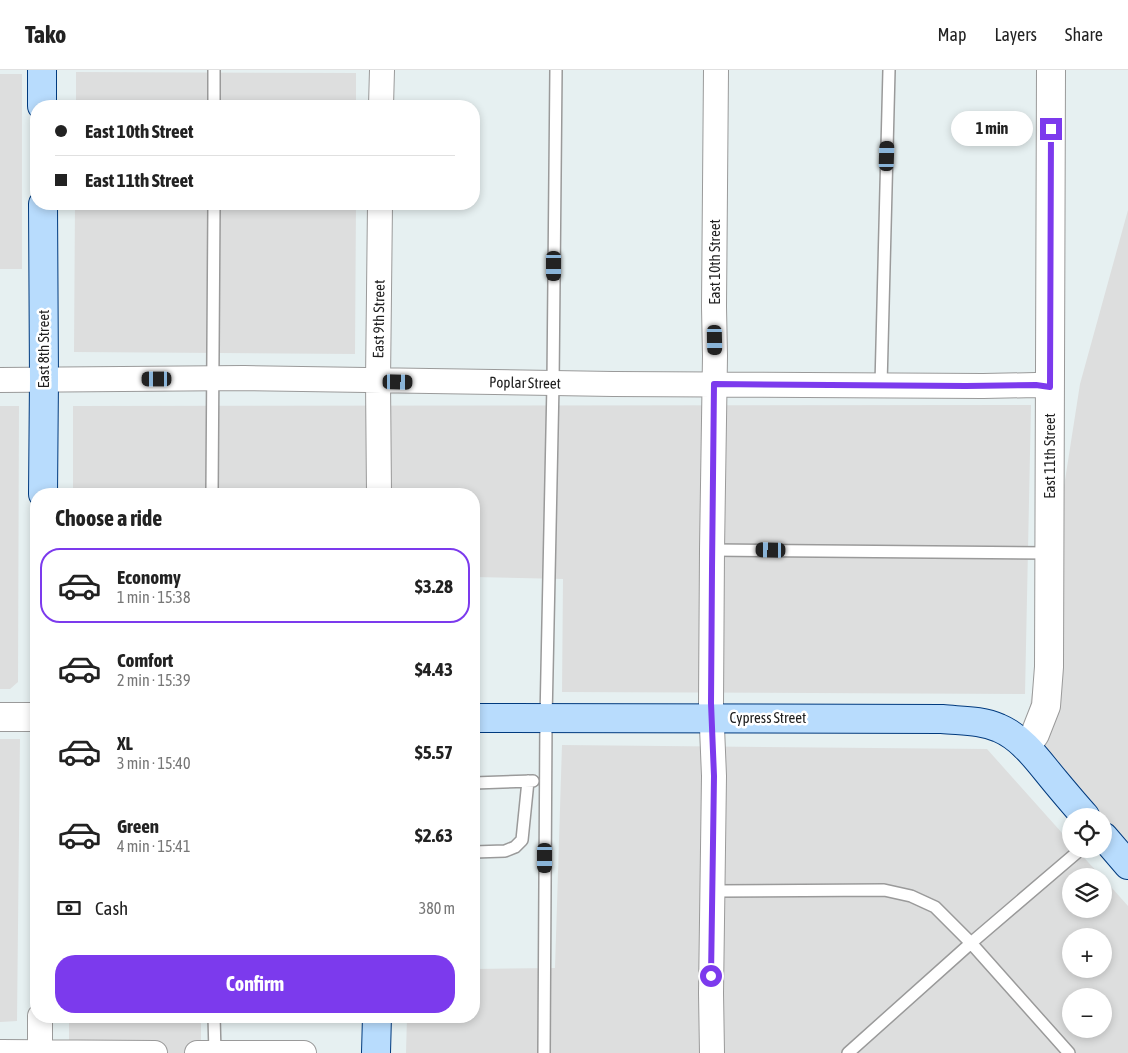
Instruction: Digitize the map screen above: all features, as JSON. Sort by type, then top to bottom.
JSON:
[{"type":"main road","points":[[42,70],[42,100]]},
{"type":"main road","name":"East 8th Street","points":[[43,210],[43,488]]},
{"type":"main road","name":"Cypress Street","points":[[480,718],[942,719],[982,722],[1000,728],[1014,736],[1039,760],[1078,808]]},
{"type":"main road","points":[[1112,846],[1128,865]]},
{"type":"main road","points":[[376,1053],[377,1023]]},
{"type":"street","points":[[382,70],[382,100]]},
{"type":"street","name":"East 10th Street","points":[[712,1053],[714,776],[711,703],[716,70]]},
{"type":"street","name":"East 11th Street","points":[[1026,747],[1035,734],[1046,706],[1049,667],[1051,70]]},
{"type":"street","name":"East 9th Street","points":[[379,488],[380,210]]},
{"type":"street","name":"Poplar Street","points":[[0,380],[364,380],[553,384],[1036,385],[1050,387]]},
{"type":"street","points":[[0,717],[30,717]]},
{"type":"street","points":[[40,1023],[40,1052]]},
{"type":"street","points":[[0,1052],[155,1053]]},
{"type":"street","points":[[197,1053],[304,1053]]},
{"type":"lane","points":[[214,70],[214,100]]},
{"type":"lane","points":[[544,1053],[545,780],[553,384],[556,70]]},
{"type":"lane","points":[[881,385],[890,70]]},
{"type":"lane","points":[[212,488],[214,210]]},
{"type":"lane","points":[[712,550],[1050,553]]},
{"type":"lane","points":[[480,784],[545,780]]},
{"type":"lane","points":[[480,852],[505,851],[515,847],[522,840],[528,781]]},
{"type":"lane","points":[[848,1053],[1071,858]]},
{"type":"lane","points":[[712,889],[717,891],[884,890],[911,896],[935,907],[972,943],[1069,1053]]},
{"type":"lane","points":[[214,1023],[215,1053]]},
{"type":"shaded area","points":[[76,72],[356,73],[356,100],[76,100]]},
{"type":"shaded area","points":[[0,74],[22,74],[22,269],[0,269]]},
{"type":"shaded area","points":[[75,210],[356,210],[355,354],[74,352]]},
{"type":"shaded area","points":[[1128,210],[1128,853],[1112,836],[1112,808],[1085,808],[1028,747],[1030,705],[1080,384]]},
{"type":"shaded area","points":[[1031,405],[1025,694],[562,692],[563,579],[480,577],[480,488],[73,488],[73,406]]},
{"type":"shaded area","points":[[0,406],[19,406],[18,682],[10,689],[0,689]]},
{"type":"shaded area","points":[[0,739],[20,739],[17,1021],[0,1022]]},
{"type":"shaded area","points":[[562,745],[987,749],[1062,833],[1062,858],[1084,858],[1094,868],[1062,868],[1062,918],[1112,918],[1112,888],[1128,906],[1128,1053],[406,1053],[407,1023],[480,1023],[480,969],[555,968]]},
{"type":"shaded area","points":[[69,1023],[201,1023],[201,1053],[69,1053]]},
{"type":"route","points":[[711,976],[714,776],[711,703],[714,384],[1036,385],[1050,387],[1051,129]]}]
